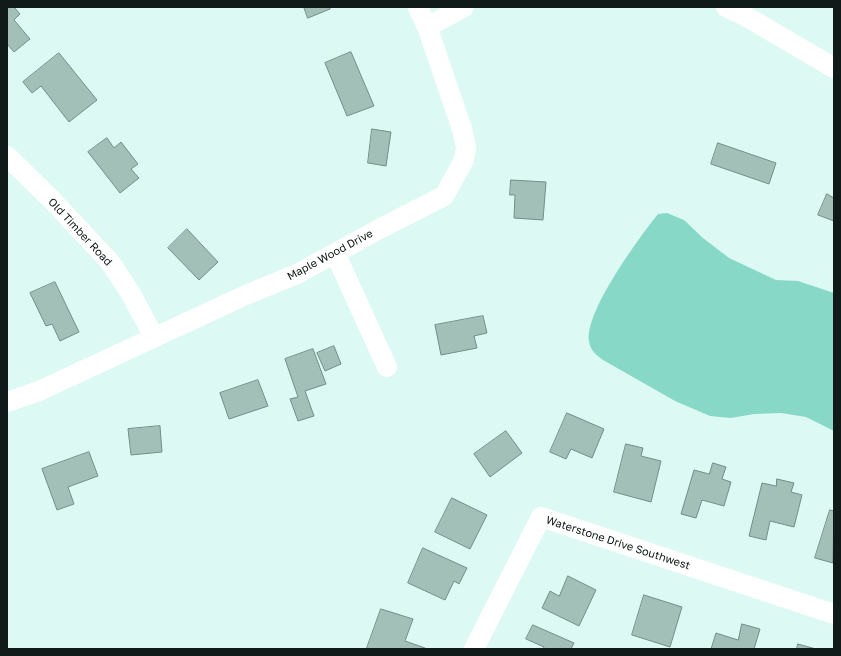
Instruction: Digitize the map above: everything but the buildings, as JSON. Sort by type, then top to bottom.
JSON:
[{"type":"street","name":"Maple Wood Drive","points":[[7,402],[39,391],[248,294],[297,274],[383,227],[444,196],[464,160],[466,147],[462,129],[428,29],[418,7]]},
{"type":"street","points":[[428,29],[433,24],[464,7]]},
{"type":"street","points":[[726,7],[757,14],[834,68]]},
{"type":"street","name":"Old Timber Road","points":[[7,156],[52,200],[110,262],[131,294],[154,338]]},
{"type":"street","points":[[335,253],[387,367]]},
{"type":"street","name":"Waterstone Drive Southwest","points":[[474,649],[541,517],[834,614]]},
{"type":"shaded area","points":[[667,213],[684,220],[703,238],[729,258],[776,280],[798,281],[834,293],[834,431],[806,417],[781,413],[754,414],[731,418],[710,416],[675,401],[603,360],[594,352],[589,341],[590,328],[595,312],[604,294],[627,257],[658,214]]}]
